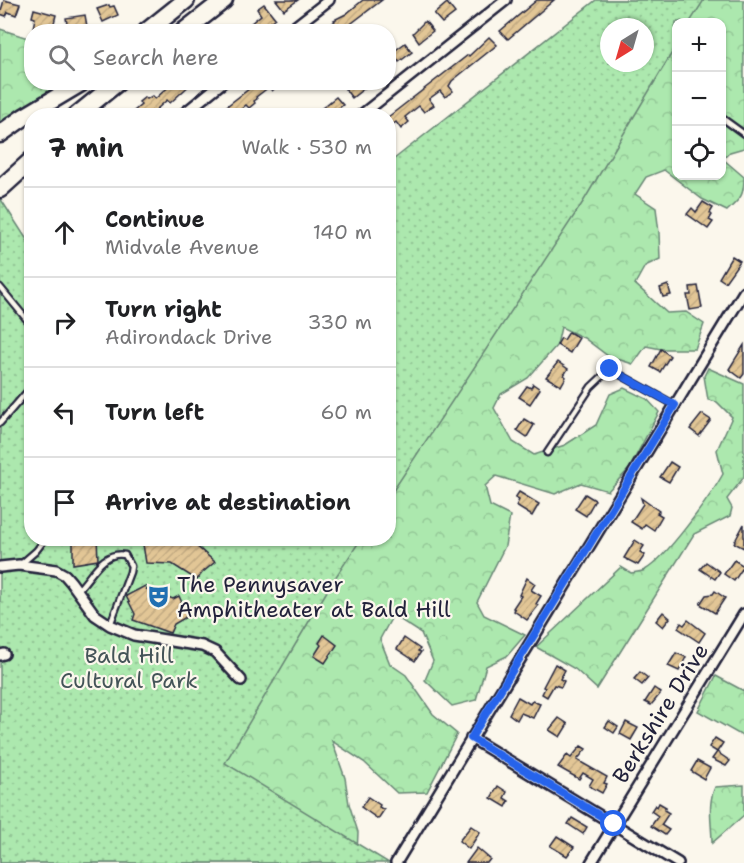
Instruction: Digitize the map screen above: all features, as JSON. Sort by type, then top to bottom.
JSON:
[{"type":"highway","points":[[156,24],[186,0]]},
{"type":"highway","points":[[193,24],[224,0]]},
{"type":"highway","points":[[39,108],[69,90]]},
{"type":"highway","points":[[49,108],[72,90]]},
{"type":"highway","points":[[86,108],[108,90]]},
{"type":"highway","points":[[96,108],[115,90]]},
{"type":"highway","points":[[0,134],[24,117]]},
{"type":"highway","points":[[0,146],[24,128]]},
{"type":"highway","points":[[0,176],[24,157]]},
{"type":"highway","points":[[0,189],[24,167]]},
{"type":"street","points":[[298,24],[329,0]]},
{"type":"street","points":[[396,87],[506,0]]},
{"type":"street","points":[[191,108],[213,90]]},
{"type":"street","points":[[370,108],[393,90]]},
{"type":"street","points":[[396,863],[744,292]]},
{"type":"street","points":[[0,567],[19,566],[56,570],[65,575],[95,615],[110,625],[134,635],[202,646],[215,652],[241,680]]},
{"type":"street","name":"Berkshire Drive","points":[[591,863],[744,614]]},
{"type":"street","points":[[471,738],[678,863]]},
{"type":"lane","points":[[726,121],[744,134]]},
{"type":"lane","points":[[0,287],[24,316]]},
{"type":"lane","points":[[547,453],[591,387],[610,369],[675,405]]},
{"type":"lane","points":[[0,423],[24,395]]},
{"type":"lane","points":[[19,566],[40,546]]},
{"type":"lane","points":[[78,591],[107,558],[125,555],[131,566],[130,572],[110,625]]},
{"type":"green space","points":[[596,0],[704,0],[693,18],[672,18],[672,53],[583,202],[396,486],[396,157]]},
{"type":"green space","points":[[602,0],[744,0],[744,148],[730,152],[726,156],[726,18],[672,18],[672,176],[664,170],[646,177],[635,194],[656,208],[660,259],[645,266],[635,284],[667,313],[686,312],[704,324],[695,349],[661,349],[646,346],[633,364],[608,356],[584,338],[561,327],[557,345],[528,378],[501,394],[494,408],[513,442],[534,455],[565,445],[596,425],[610,394],[624,388],[647,399],[659,412],[629,469],[608,491],[581,483],[555,494],[496,476],[485,486],[490,506],[510,516],[505,546],[477,602],[484,615],[525,635],[507,656],[486,666],[476,700],[452,706],[425,680],[433,661],[421,633],[393,615],[380,639],[390,664],[406,675],[433,714],[457,734],[427,792],[397,793],[364,762],[332,741],[345,778],[349,804],[358,832],[357,854],[354,863],[0,863],[0,798],[248,546],[396,546],[396,165]]},
{"type":"green space","points":[[0,29],[24,37],[24,90],[51,90],[28,108],[24,108],[24,111],[19,115],[0,123]]},
{"type":"green space","points":[[726,162],[744,177],[741,196],[727,211],[702,199],[677,180],[726,180]]},
{"type":"green space","name":"Bald Hill Cultural Park","points":[[0,198],[24,235],[24,546],[356,546],[333,581],[225,763],[389,863],[0,863]]},
{"type":"green space","points":[[708,368],[744,384],[744,477],[727,499],[732,508],[730,516],[694,534],[597,689],[575,669],[536,647],[621,567],[631,573],[643,571],[654,564],[687,526],[717,484],[723,474],[717,450],[732,417],[717,402],[708,400],[704,376]]},
{"type":"green space","points":[[716,676],[744,691],[744,737],[698,711]]},
{"type":"green space","points":[[744,785],[744,815],[712,843],[711,807],[715,787]]},
{"type":"building","points":[[4,0],[20,4],[16,15],[8,12],[6,16],[0,14]]},
{"type":"building","points":[[276,0],[298,0],[284,10]]},
{"type":"building","points":[[363,0],[382,0],[350,24],[331,24],[334,20],[346,14]]},
{"type":"building","points":[[537,0],[554,0],[508,39],[500,31]]},
{"type":"building","points":[[447,3],[455,13],[442,23],[434,14]]},
{"type":"building","points":[[264,4],[275,18],[268,24],[250,24],[261,15],[257,9]]},
{"type":"building","points":[[109,5],[114,6],[118,15],[103,22],[97,9]]},
{"type":"building","points":[[34,9],[56,15],[54,24],[34,24],[35,18],[32,17]]},
{"type":"building","points":[[85,15],[87,24],[67,24],[66,18]]},
{"type":"building","points":[[425,21],[433,31],[419,42],[413,33]]},
{"type":"building","points":[[489,37],[497,45],[452,81],[449,86],[453,91],[445,97],[440,91],[429,99],[434,105],[424,112],[419,106],[405,117],[409,122],[401,129],[396,122],[396,111],[469,56]]},
{"type":"building","points":[[405,43],[412,52],[399,62],[396,58],[396,50]]},
{"type":"building","points":[[165,90],[184,90],[170,103],[167,100],[158,108],[137,108],[141,105],[139,102],[145,97],[147,99],[152,96],[155,99]]},
{"type":"building","points":[[248,90],[265,90],[256,97],[255,103],[249,108],[246,105],[242,108],[224,108]]},
{"type":"building","points":[[346,90],[362,90],[352,98]]},
{"type":"building","points":[[336,97],[343,105],[339,108],[322,108]]},
{"type":"building","points":[[703,202],[713,208],[709,220],[713,222],[708,229],[687,214],[692,208],[696,212]]},
{"type":"building","points":[[732,256],[740,261],[725,282],[719,278]]},
{"type":"building","points":[[668,285],[671,295],[663,297],[660,288]]},
{"type":"building","points":[[698,286],[702,308],[690,310],[687,295],[691,295],[690,287]]},
{"type":"building","points":[[569,332],[579,338],[570,353],[557,345],[561,338],[564,340]]},
{"type":"building","points":[[744,345],[744,374],[741,378],[729,369]]},
{"type":"building","points":[[661,349],[670,356],[660,372],[651,367]]},
{"type":"building","points":[[558,362],[568,369],[561,386],[546,377]]},
{"type":"building","points":[[533,384],[540,389],[530,404],[519,397],[527,386],[531,388]]},
{"type":"building","points":[[702,414],[711,420],[699,436],[690,429]]},
{"type":"building","points":[[524,419],[534,425],[527,437],[517,430]]},
{"type":"building","points":[[670,462],[678,467],[669,482],[660,477]]},
{"type":"building","points":[[519,492],[539,504],[532,516],[516,506],[519,500],[515,498]]},
{"type":"building","points":[[585,494],[595,500],[586,516],[575,509]]},
{"type":"building","points":[[641,498],[659,511],[657,513],[662,516],[654,530],[645,524],[642,529],[631,522],[643,504]]},
{"type":"building","points":[[744,524],[744,548],[734,543]]},
{"type":"building","points":[[635,540],[644,546],[640,552],[645,555],[638,565],[624,558]]},
{"type":"building","points":[[73,546],[97,546],[98,560],[73,564]]},
{"type":"building","points":[[143,546],[196,546],[215,562],[197,580],[172,564],[146,563]]},
{"type":"building","points":[[734,560],[744,566],[734,581],[724,574]]},
{"type":"building","points":[[706,562],[720,572],[715,579],[700,569]]},
{"type":"building","points":[[527,578],[535,584],[531,590],[541,596],[536,604],[538,606],[527,620],[513,608],[521,596],[519,595]]},
{"type":"building","points":[[145,586],[146,589],[173,599],[179,596],[188,616],[174,624],[170,633],[133,620],[135,614],[126,596]]},
{"type":"building","points":[[715,591],[725,598],[715,613],[700,604],[706,595],[713,594]]},
{"type":"building","points":[[663,612],[670,618],[663,627],[656,621]]},
{"type":"building","points":[[688,620],[705,633],[699,642],[678,628],[681,623],[684,625]]},
{"type":"building","points":[[324,635],[337,645],[325,663],[314,656]]},
{"type":"building","points":[[404,638],[420,649],[418,651],[421,652],[415,661],[397,649]]},
{"type":"building","points":[[676,653],[686,657],[679,671],[668,666]]},
{"type":"building","points":[[555,664],[565,670],[560,679],[564,681],[561,687],[554,685],[547,697],[542,694],[545,688],[543,687]]},
{"type":"building","points":[[640,672],[648,678],[642,685],[634,679]]},
{"type":"building","points":[[654,688],[661,693],[651,705],[645,702]]},
{"type":"building","points":[[518,697],[530,704],[532,701],[540,704],[533,718],[521,713],[517,720],[509,714]]},
{"type":"building","points":[[559,718],[568,724],[560,737],[549,730]]},
{"type":"building","points":[[609,721],[618,727],[614,733],[605,727]]},
{"type":"building","points":[[626,722],[638,728],[631,740],[620,734]]},
{"type":"building","points":[[715,738],[723,743],[717,752],[709,747]]},
{"type":"building","points":[[581,746],[586,749],[577,760],[607,777],[604,783],[607,784],[602,793],[589,786],[593,779],[583,773],[579,779],[558,767],[567,755],[571,758]]},
{"type":"building","points":[[717,752],[730,761],[726,766],[712,759]]},
{"type":"building","points":[[697,761],[710,768],[704,779],[691,771]]},
{"type":"building","points":[[498,786],[507,792],[504,798],[509,801],[506,807],[491,798]]},
{"type":"building","points":[[368,797],[384,810],[378,819],[361,807]]},
{"type":"building","points":[[659,803],[666,807],[664,810],[669,813],[661,825],[669,830],[665,835],[651,826],[658,816],[651,811]]},
{"type":"building","points":[[572,818],[587,827],[583,834],[568,824]]},
{"type":"building","points":[[471,826],[480,832],[469,849],[459,841]]},
{"type":"building","points":[[557,836],[574,847],[567,856],[550,846]]},
{"type":"building","points":[[477,848],[490,859],[487,863],[466,863]]},
{"type":"place","name":"The Pennysaver Amphitheater at Bald Hill","points":[[159,597]]},
{"type":"route","points":[[610,369],[675,405],[471,738],[614,824]]}]
